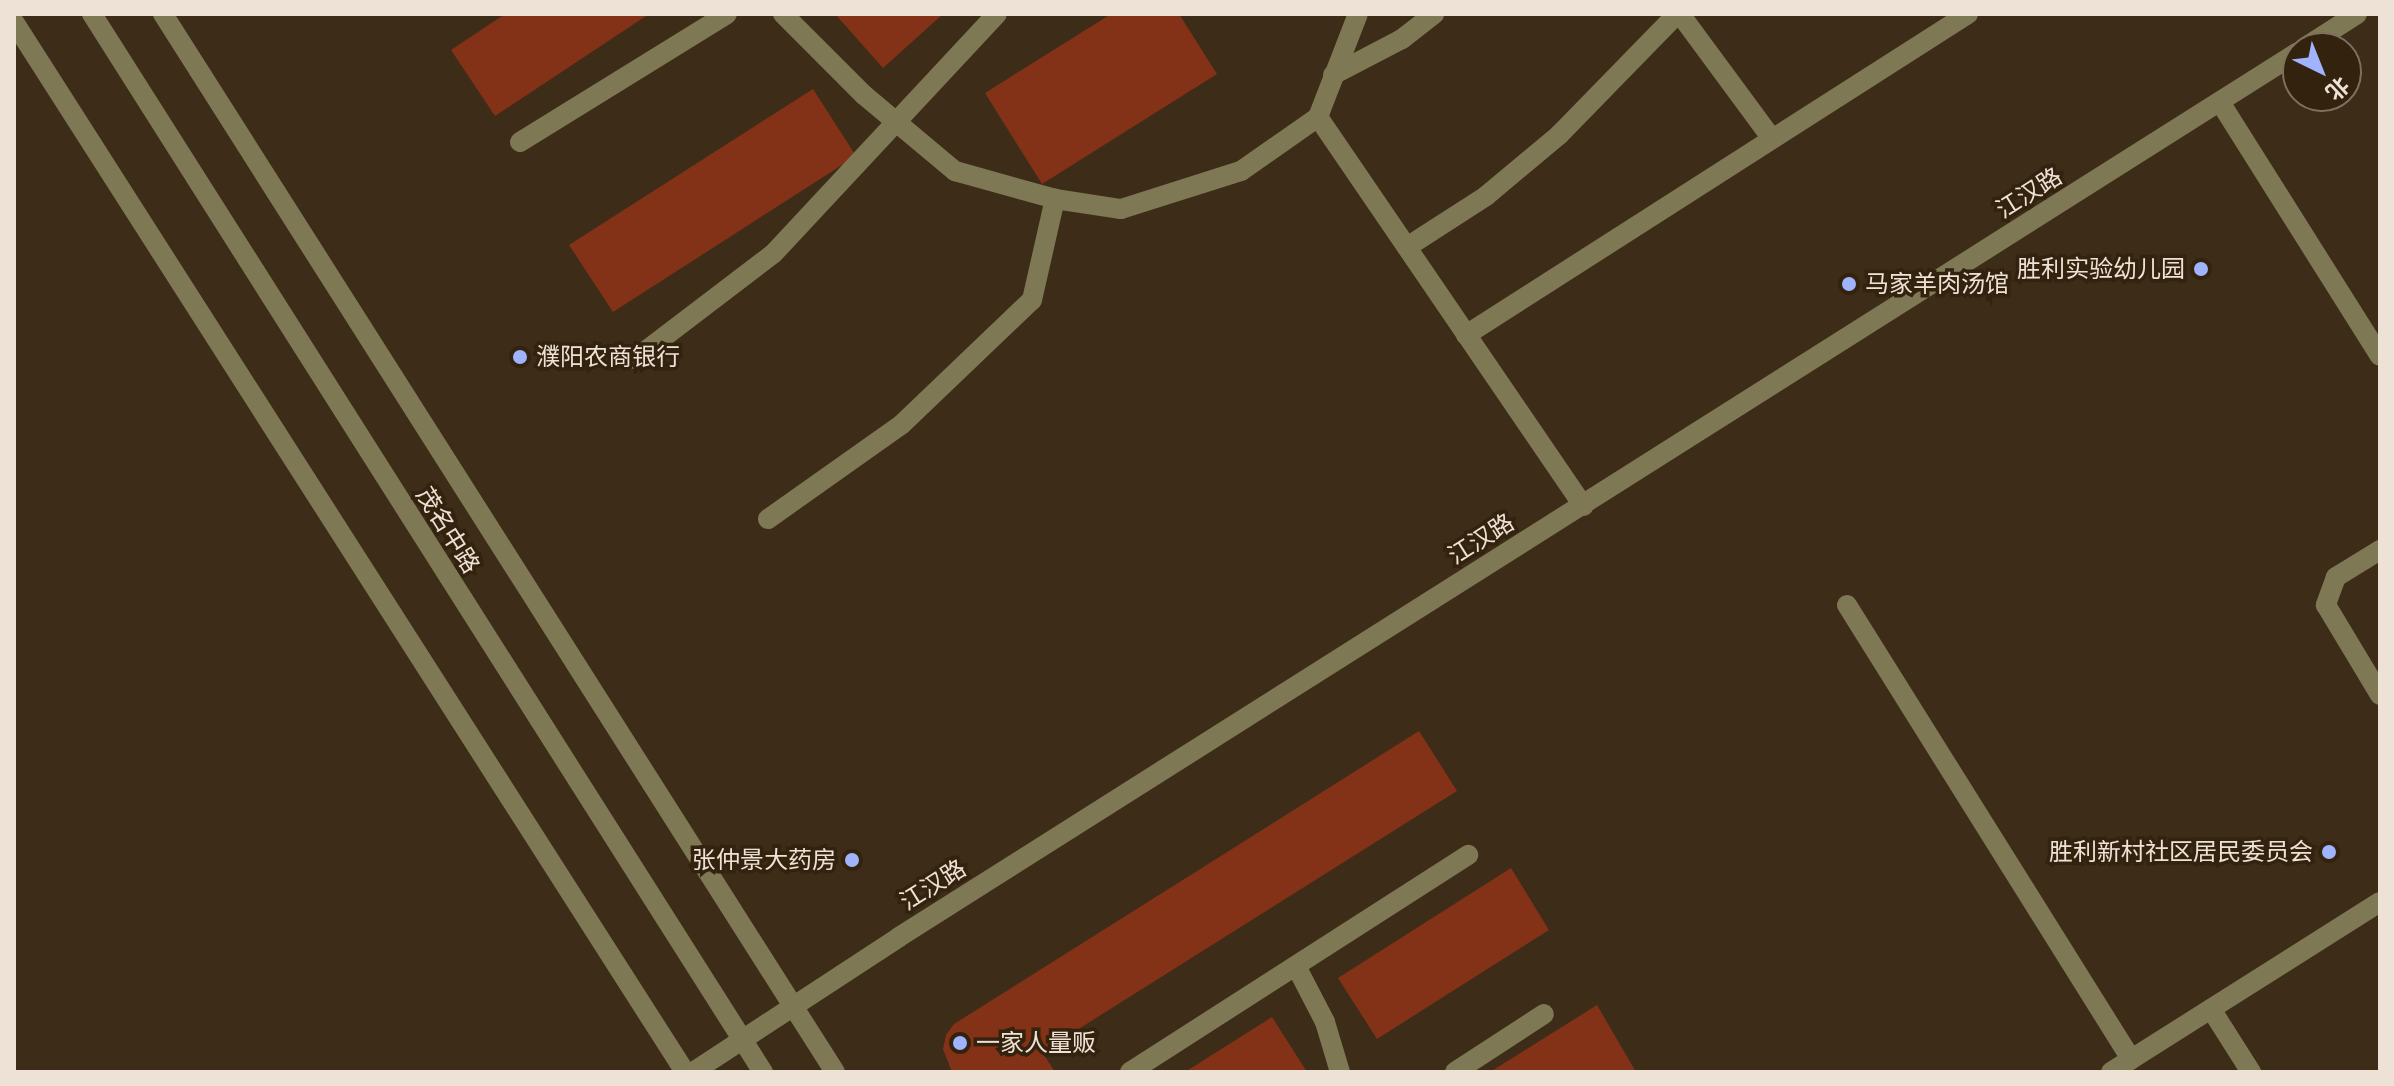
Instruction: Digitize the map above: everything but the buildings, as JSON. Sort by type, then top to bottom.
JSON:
[{"type":"street","name":"茂名中路","points":[[92,14],[763,1072]]},
{"type":"street","points":[[163,14],[835,1072]]},
{"type":"street","points":[[520,142],[727,14]]},
{"type":"street","points":[[783,14],[896,122],[955,171],[1055,199],[1121,209],[1241,171],[1318,117],[1358,14]]},
{"type":"street","points":[[635,359],[773,254],[997,14]]},
{"type":"street","points":[[1333,75],[1402,39],[1434,14]]},
{"type":"street","points":[[1407,247],[1486,196],[1559,135],[1678,14],[1772,139]]},
{"type":"street","points":[[1466,335],[1968,14]]},
{"type":"street","points":[[2329,32],[2357,14]]},
{"type":"street","points":[[14,22],[685,1072]]},
{"type":"street","name":"江汉路","points":[[693,1072],[2282,62]]},
{"type":"street","points":[[2220,102],[2380,356]]},
{"type":"street","points":[[1318,117],[1583,506]]},
{"type":"street","points":[[768,519],[901,425],[1032,300],[1055,199]]},
{"type":"street","points":[[2380,550],[2336,577],[2326,605],[2380,695]]},
{"type":"street","points":[[1847,605],[2131,1059]]},
{"type":"street","points":[[1130,1072],[1468,855]]},
{"type":"street","points":[[2111,1072],[2380,902]]},
{"type":"street","points":[[1296,966],[1325,1022],[1340,1072]]},
{"type":"street","points":[[2211,1009],[2251,1072]]},
{"type":"street","points":[[1455,1072],[1544,1014]]},
{"type":"place","name":"胜利实验幼儿园","points":[[2201,269]]},
{"type":"place","name":"马家羊肉汤馆","points":[[1849,284]]},
{"type":"place","name":"濮阳农商银行","points":[[520,357]]},
{"type":"place","name":"胜利新村社区居民委员会","points":[[2329,852]]},
{"type":"place","name":"张仲景大药房","points":[[852,860]]},
{"type":"place","name":"一家人量贩","points":[[960,1043]]}]
